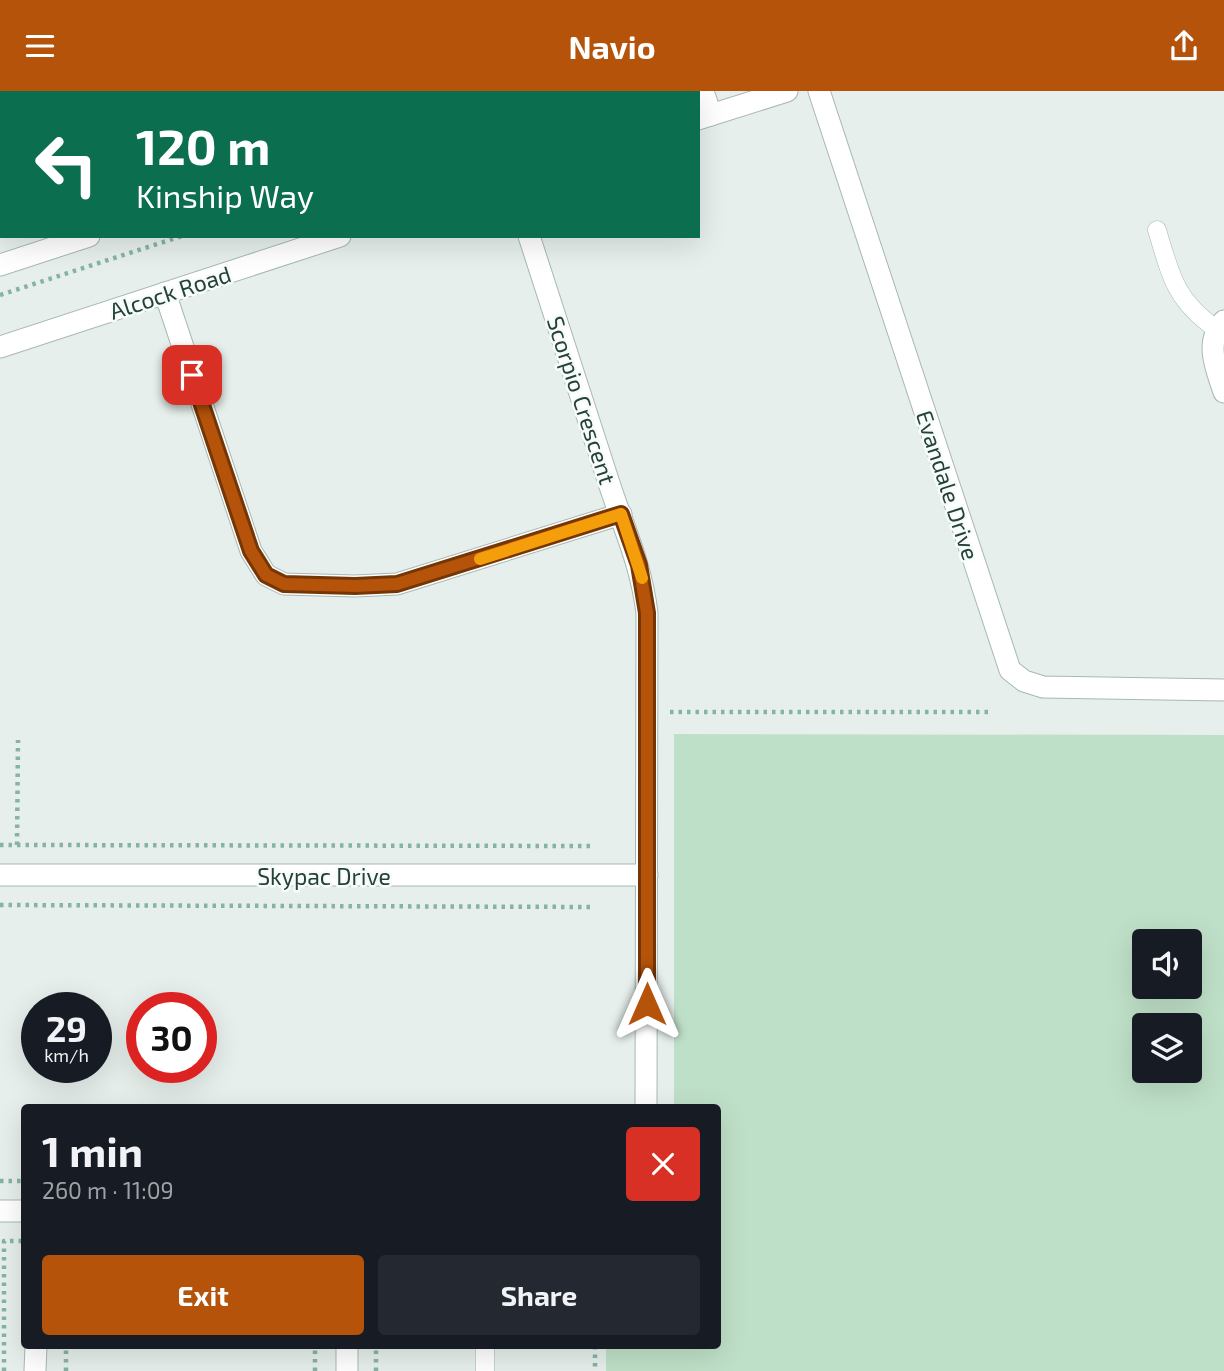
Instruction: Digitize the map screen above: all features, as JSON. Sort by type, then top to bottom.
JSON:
[{"type":"street","points":[[703,91],[705,117],[787,91]]},
{"type":"street","name":"Evandale Drive","points":[[819,91],[1010,670],[1024,681],[1043,688],[1224,690]]},
{"type":"street","points":[[0,265],[83,238]]},
{"type":"street","name":"Alcock Road","points":[[0,347],[334,238]]},
{"type":"street","name":"Scorpio Crescent","points":[[530,238],[639,565],[647,613],[646,1104]]},
{"type":"street","points":[[165,293],[251,551],[266,575],[274,580],[294,585],[397,584],[621,514]]},
{"type":"street","points":[[1220,325],[1212,346],[1224,392]]},
{"type":"street","name":"Skypac Drive","points":[[0,875],[647,875]]},
{"type":"street","points":[[0,1211],[21,1211]]},
{"type":"street","points":[[36,1349],[36,1371]]},
{"type":"street","points":[[347,1349],[347,1371]]},
{"type":"lane","points":[[1157,230],[1175,286],[1195,314],[1220,325]]},
{"type":"lane","points":[[485,1349],[485,1371]]},
{"type":"path","points":[[0,295],[176,238]]},
{"type":"path","points":[[669,712],[989,712]]},
{"type":"path","points":[[18,740],[18,845]]},
{"type":"path","points":[[0,845],[593,846]]},
{"type":"path","points":[[0,905],[593,907]]},
{"type":"path","points":[[0,1181],[21,1181]]},
{"type":"path","points":[[4,1371],[2,1241],[21,1241]]},
{"type":"path","points":[[66,1349],[66,1371]]},
{"type":"path","points":[[315,1349],[315,1371]]},
{"type":"path","points":[[376,1349],[376,1371]]},
{"type":"path","points":[[595,1349],[595,1371]]},
{"type":"green space","points":[[674,734],[1224,735],[1224,1371],[606,1371],[606,1349],[721,1349],[721,1104],[674,1104]]},
{"type":"slow traffic","points":[[480,559],[621,514],[642,578]]},
{"type":"route","points":[[192,375],[251,551],[266,575],[284,584],[397,584],[621,514],[639,565],[647,613],[647,1004]]}]
